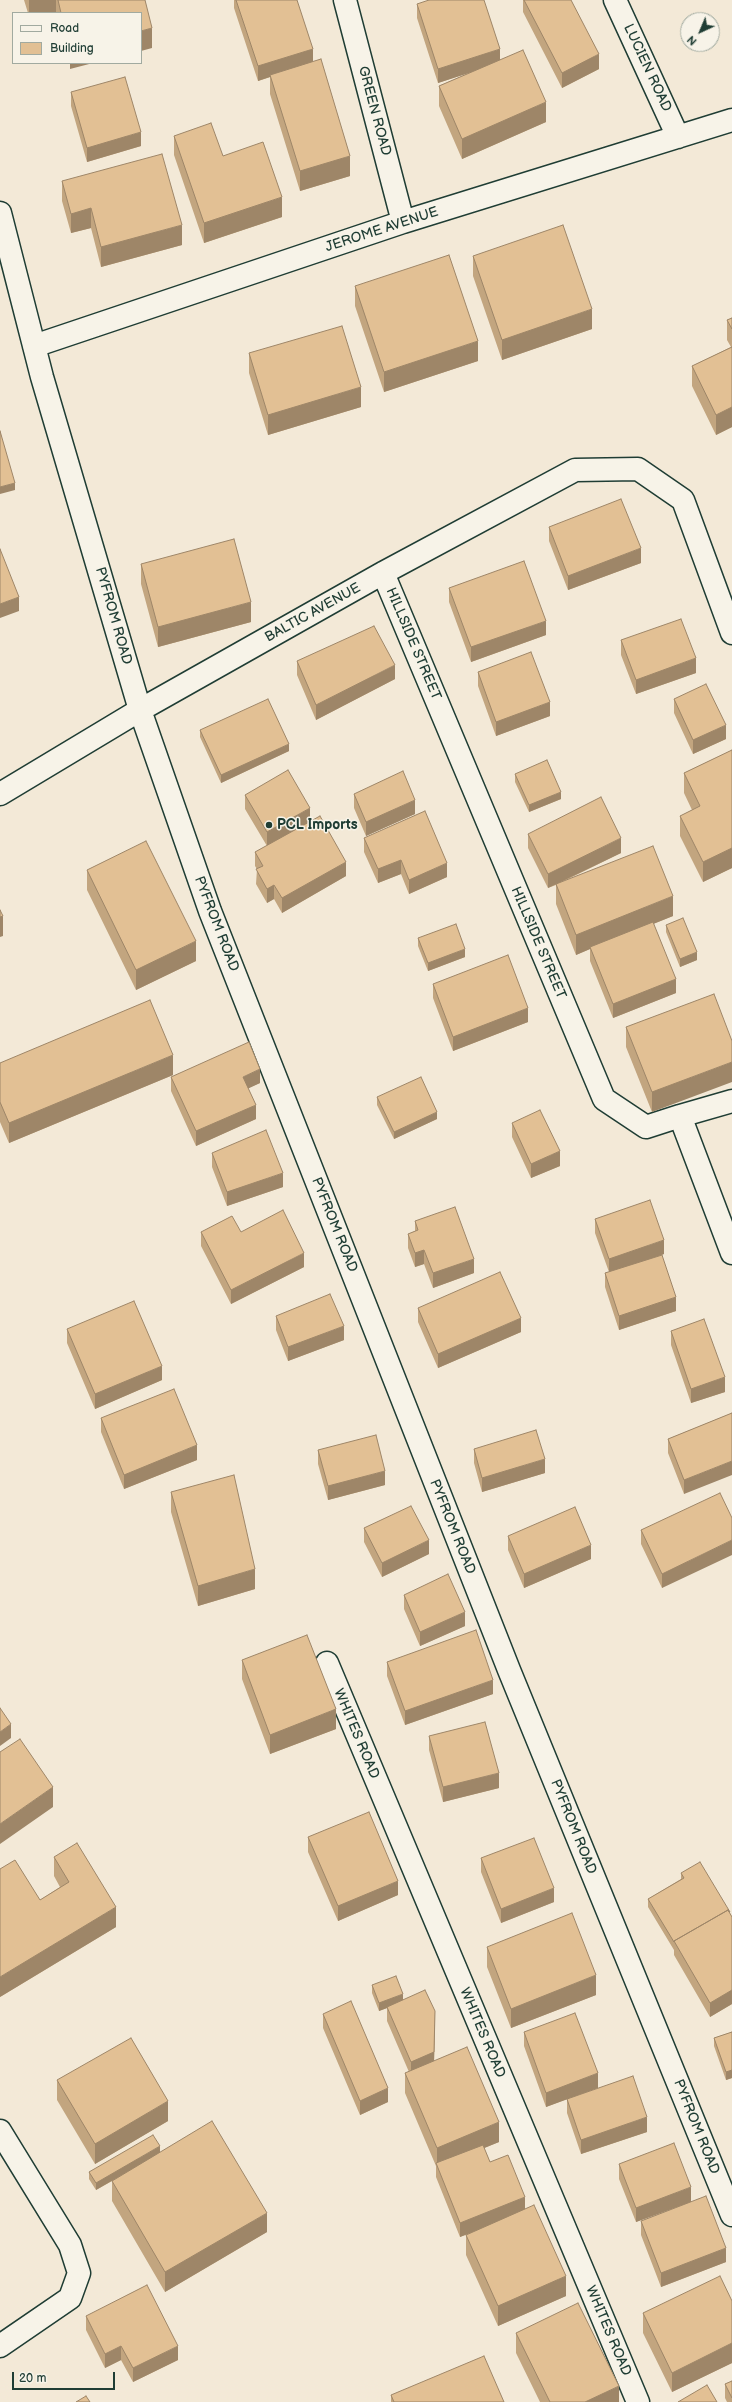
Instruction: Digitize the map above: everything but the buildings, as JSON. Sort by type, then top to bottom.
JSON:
[{"type":"street","name":"GREEN ROAD","points":[[345,0],[403,222]]},
{"type":"street","name":"LUCIEN ROAD","points":[[615,0],[678,137]]},
{"type":"street","name":"JEROME AVENUE","points":[[34,346],[403,222],[732,120]]},
{"type":"street","name":"PYFROM ROAD","points":[[0,213],[34,346],[140,710],[221,941],[509,1670],[732,2215]]},
{"type":"street","name":"BALTIC AVENUE","points":[[0,794],[140,710],[383,573],[576,470],[638,469],[683,500],[732,633]]},
{"type":"street","name":"HILLSIDE STREET","points":[[383,573],[604,1099],[646,1127],[680,1116]]},
{"type":"street","points":[[732,1101],[680,1116],[732,1253]]},
{"type":"street","name":"WHITES ROAD","points":[[327,1663],[638,2402]]},
{"type":"street","points":[[0,2131],[70,2245],[79,2273],[70,2298],[0,2346]]},
{"type":"place","name":"PCL Imports","points":[[269,825]]}]
